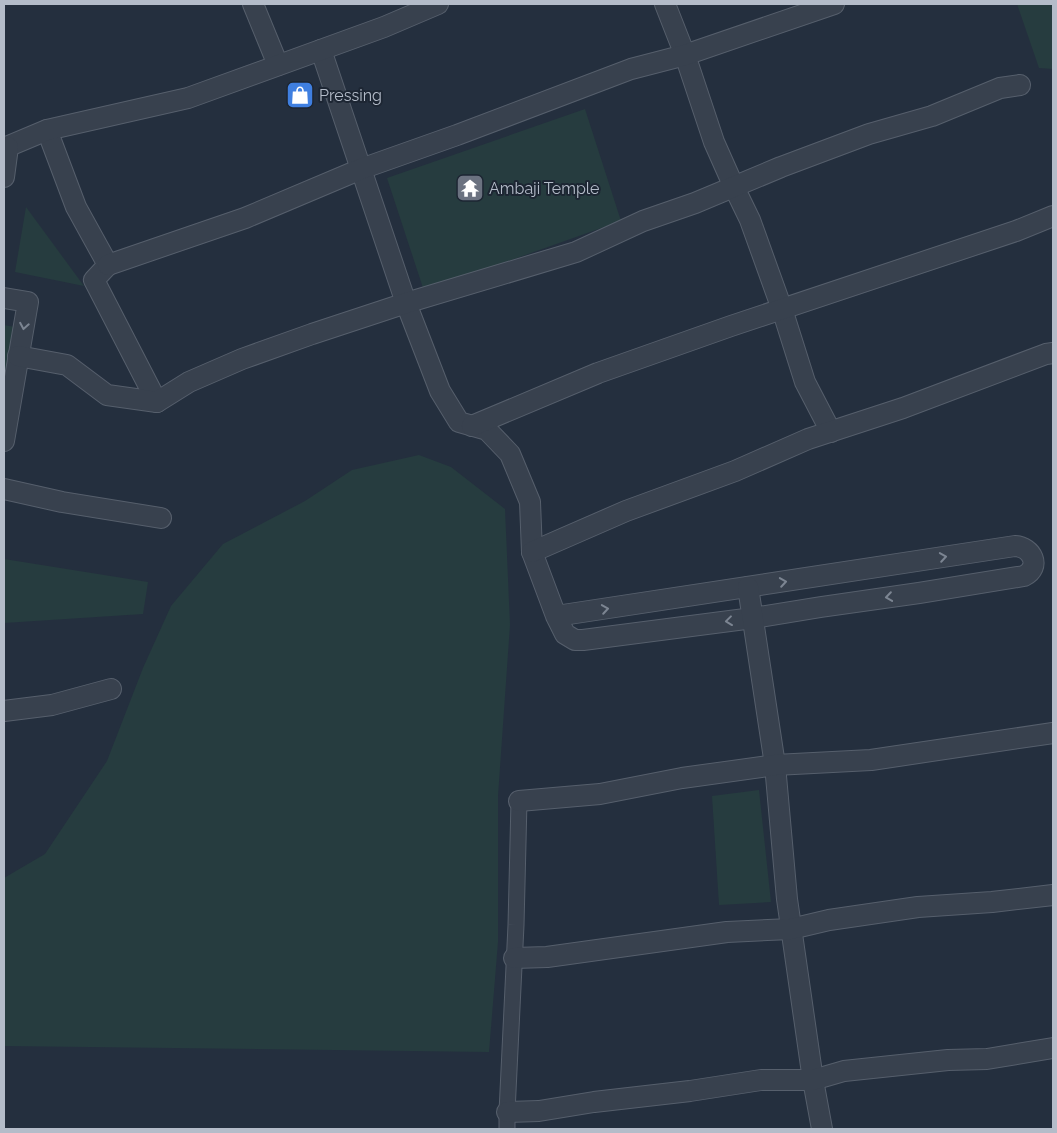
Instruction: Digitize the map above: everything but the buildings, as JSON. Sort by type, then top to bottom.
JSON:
[{"type":"street","points":[[253,4],[278,65]]},
{"type":"street","points":[[4,177],[6,147],[47,130],[188,98],[384,27],[438,4]]},
{"type":"street","points":[[665,4],[685,55],[714,142],[750,220],[782,309],[805,382],[831,432]]},
{"type":"street","points":[[157,402],[94,280],[108,265],[245,218],[361,168],[458,135],[631,69],[685,55],[834,4]]},
{"type":"street","points":[[321,50],[406,303],[440,391],[459,422],[487,430],[510,454],[530,502],[532,552],[556,616],[565,634],[576,640],[753,618],[919,593],[1024,576],[1032,571],[1033,560],[1026,549],[1021,546],[1015,546],[556,616]]},
{"type":"street","points":[[18,356],[67,365],[106,395],[157,402],[189,382],[242,359],[406,303],[576,252],[643,222],[695,203],[781,167],[869,134],[932,116],[1000,88],[1020,85]]},
{"type":"street","points":[[47,130],[76,206],[108,265]]},
{"type":"street","points":[[472,426],[598,374],[782,309],[1006,235],[1053,216]]},
{"type":"street","points":[[4,298],[28,302],[4,441]]},
{"type":"street","points":[[532,552],[626,511],[735,470],[808,439],[903,408],[996,372],[1053,353]]},
{"type":"street","points":[[4,489],[62,502],[161,518]]},
{"type":"street","points":[[748,587],[774,765],[791,929],[822,1129]]},
{"type":"street","points":[[4,710],[52,705],[111,689]]},
{"type":"street","points":[[1053,733],[872,760],[774,765],[682,778],[600,794],[519,801],[507,1121],[539,1112],[626,1098],[690,1091],[761,1080],[813,1080],[844,1071],[948,1060],[987,1059],[1053,1048]]},
{"type":"street","points":[[514,958],[547,957],[727,932],[791,929],[829,920],[918,907],[992,902],[1053,895]]},
{"type":"green space","points":[[1017,4],[1053,4],[1053,69],[1039,68]]},
{"type":"green space","points":[[585,109],[621,221],[424,291],[387,178]]},
{"type":"green space","points":[[26,207],[84,286],[15,272]]},
{"type":"green space","points":[[4,325],[15,327],[4,391]]},
{"type":"green space","points":[[419,455],[451,467],[505,509],[510,625],[498,796],[498,942],[489,1052],[4,1046],[4,878],[45,854],[107,761],[143,668],[171,606],[223,544],[305,501],[352,470]]},
{"type":"green space","points":[[4,559],[148,582],[143,614],[4,623]]},
{"type":"green space","points":[[759,790],[771,902],[719,905],[712,796]]},
{"type":"place","name":"Pressing","points":[[300,95]]},
{"type":"place","name":"Ambaji Temple","points":[[470,188]]}]
